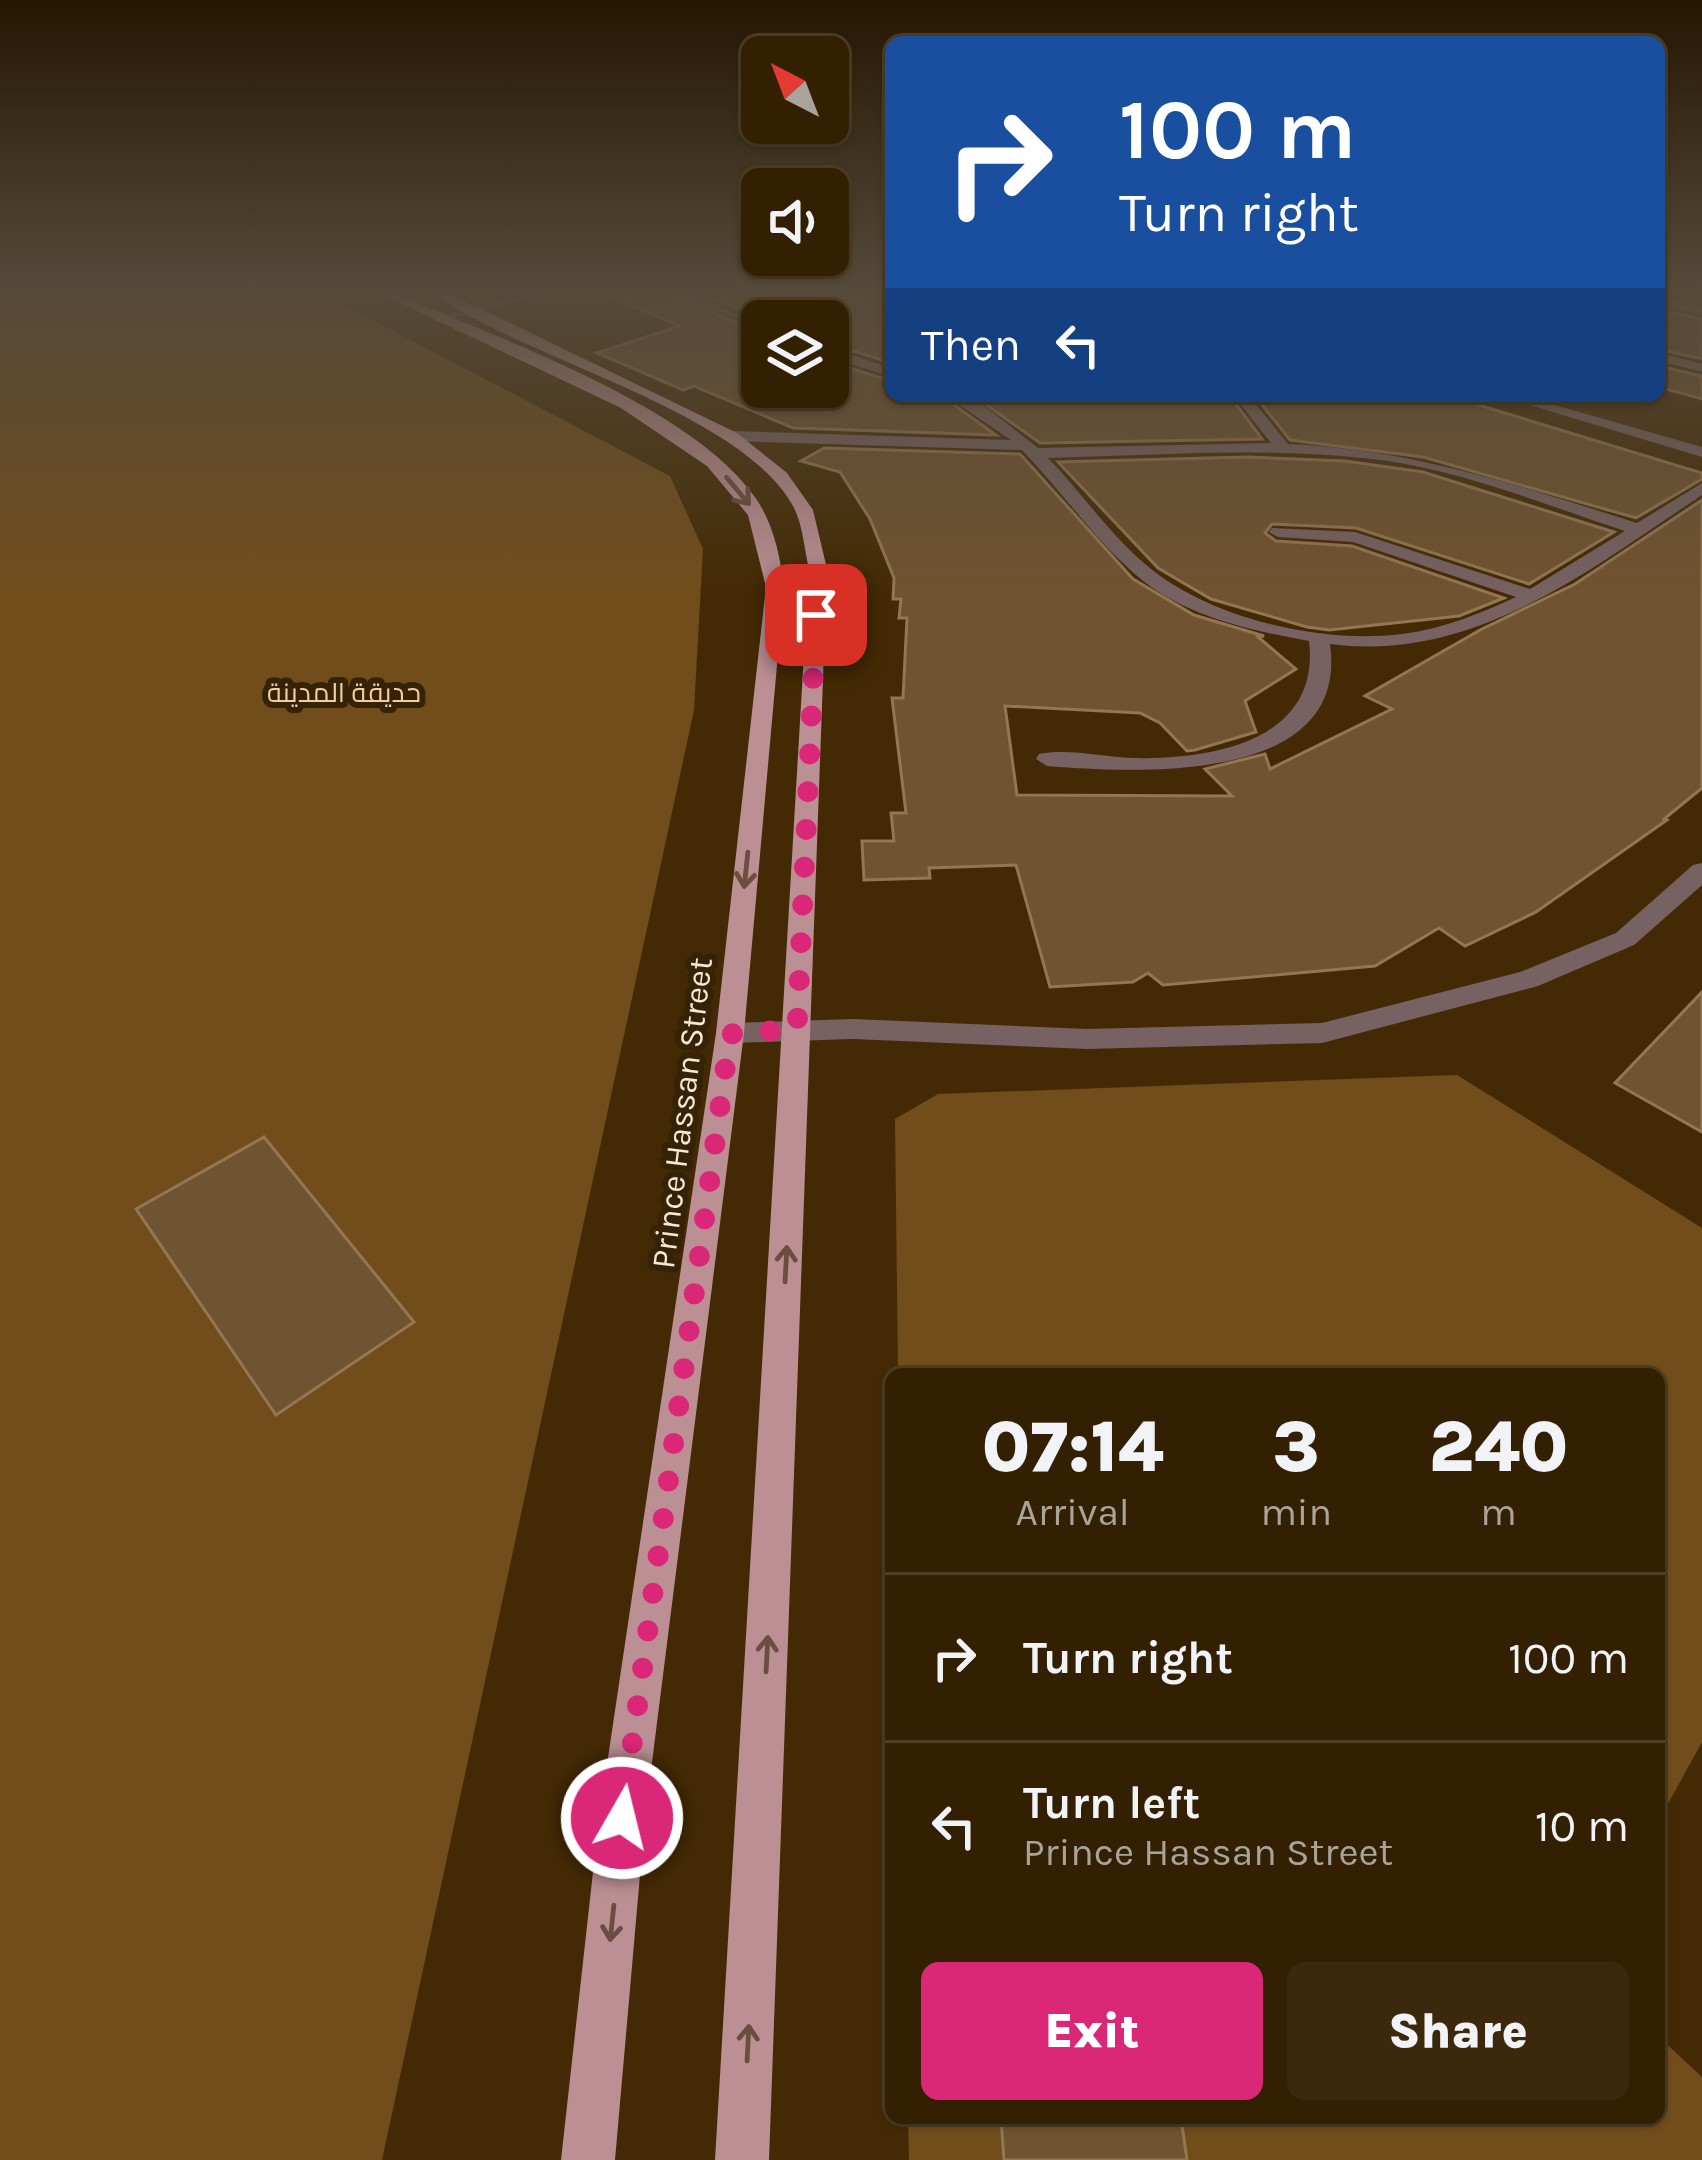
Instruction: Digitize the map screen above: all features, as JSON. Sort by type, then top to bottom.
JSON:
[{"type":"main road","name":"Prince Hassan Street","points":[[588,2160],[622,1818],[730,1034],[775,587],[767,534],[743,494],[708,458],[601,393]]},
{"type":"main road","name":"Prince Hassan Street","points":[[644,393],[731,436],[781,477],[804,511],[818,569],[742,2160]]},
{"type":"street","points":[[968,402],[988,410],[1031,449],[1133,564],[1165,587],[1246,623],[1319,637],[1358,641],[1461,628],[1529,596],[1702,488]]},
{"type":"street","points":[[1246,402],[1282,448]]},
{"type":"street","points":[[1528,402],[1702,452]]},
{"type":"street","points":[[731,436],[1031,449],[1282,448],[1399,458],[1637,529]]},
{"type":"street","points":[[1278,532],[1355,537],[1529,596]]},
{"type":"street","points":[[1047,759],[1138,766],[1202,764],[1254,748],[1294,723],[1313,700],[1322,676],[1319,637]]},
{"type":"street","points":[[730,1034],[797,1029],[1087,1039],[1322,1033],[1528,979],[1625,939],[1702,871]]},
{"type":"green space","name":"حديقة المدينة","points":[[0,393],[511,393],[670,476],[703,549],[694,710],[382,2160],[0,2160]]},
{"type":"green space","points":[[1457,1075],[1702,1228],[1702,1742],[1665,1809],[1665,1368],[898,1368],[895,1119],[938,1094]]},
{"type":"green space","points":[[1665,2043],[1702,2077],[1702,2160],[909,2160],[908,2124],[1665,2124]]},
{"type":"building","points":[[710,393],[741,393],[741,406]]},
{"type":"building","points":[[849,393],[885,393],[885,402],[950,402],[996,435],[793,428],[746,408],[849,408]]},
{"type":"building","points":[[982,402],[1234,402],[1262,439],[1040,443]]},
{"type":"building","points":[[1260,402],[1469,402],[1702,473],[1702,479],[1636,518],[1423,457],[1290,440]]},
{"type":"building","points":[[824,448],[1020,454],[1133,579],[1194,615],[1264,636],[1258,637],[1296,669],[1245,701],[1256,732],[1195,750],[1187,751],[1160,723],[1140,713],[1005,706],[1017,795],[1232,796],[1205,769],[1265,754],[1270,769],[1392,709],[1365,696],[1480,630],[1575,584],[1702,500],[1702,788],[1667,820],[1536,912],[1465,946],[1439,928],[1375,966],[1163,985],[1148,973],[1133,982],[1050,987],[1016,865],[929,868],[930,878],[864,880],[862,841],[894,841],[891,813],[906,813],[892,698],[903,698],[907,618],[899,618],[901,599],[893,599],[894,578],[870,519],[840,472],[801,461]]},
{"type":"building","points":[[1248,457],[1345,461],[1423,472],[1614,532],[1529,584],[1356,528],[1272,524],[1265,533],[1276,541],[1352,546],[1504,598],[1459,616],[1329,630],[1211,599],[1158,568],[1058,462]]},
{"type":"building","points":[[1702,992],[1702,1132],[1615,1083]]},
{"type":"building","points":[[264,1137],[414,1322],[276,1415],[136,1209]]},
{"type":"building","points":[[1001,2124],[1182,2124],[1187,2160],[1004,2160]]},
{"type":"route","points":[[622,1818],[730,1034],[797,1029],[816,615]]}]
